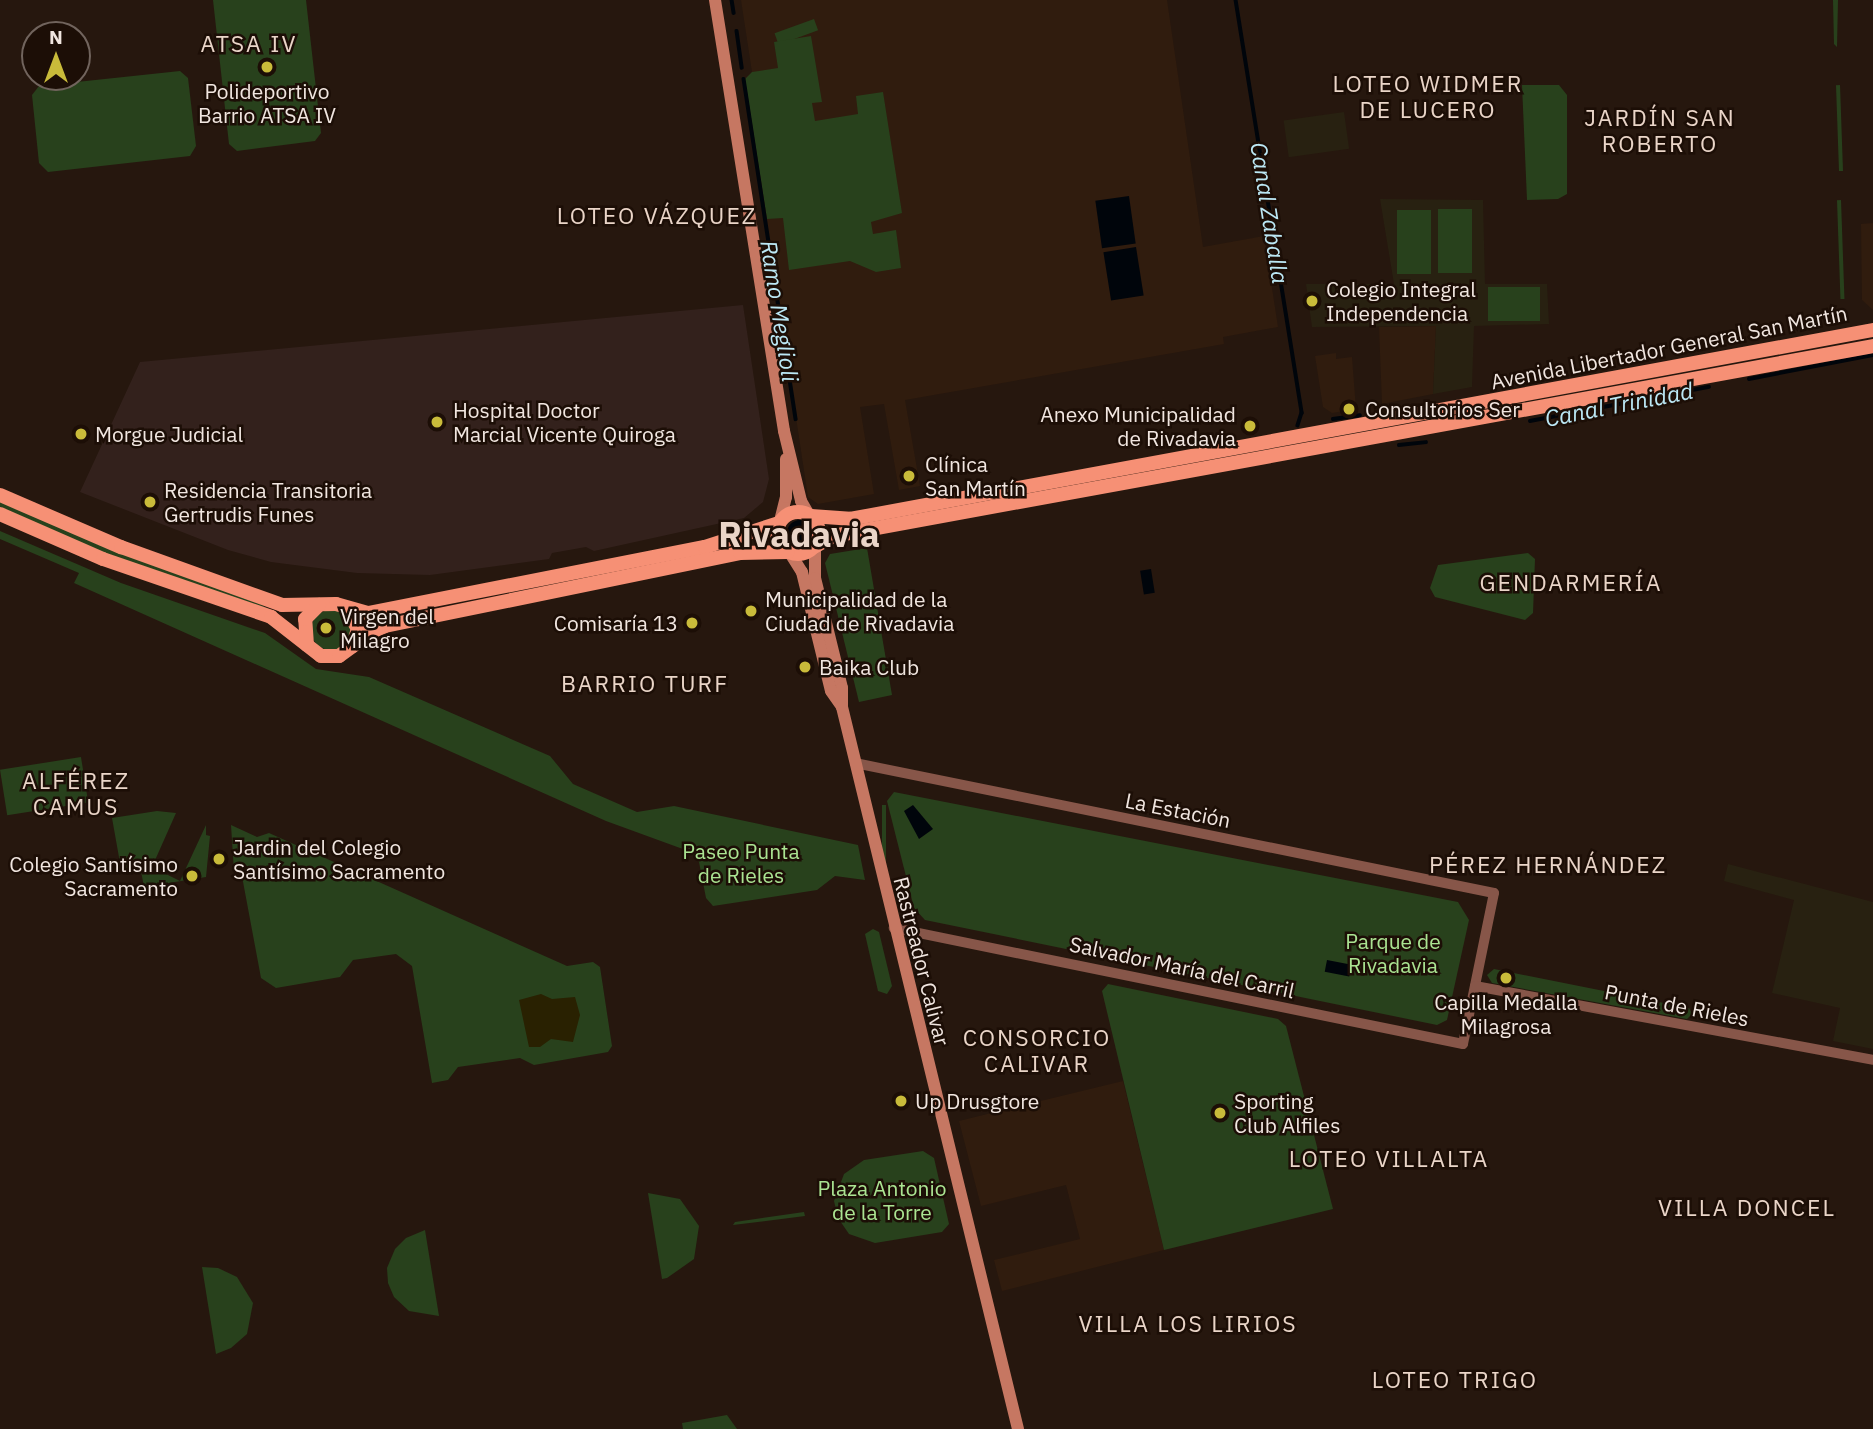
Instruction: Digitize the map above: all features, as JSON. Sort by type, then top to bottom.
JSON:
[{"type":"main road","points":[[0,514],[103,559],[271,617],[292,629],[321,656],[339,656],[357,638],[385,626],[740,554],[801,555],[816,547],[819,529],[801,501],[784,431],[715,0]]},
{"type":"main road","name":"Avenida Libertador General San Martín","points":[[811,516],[850,519],[1873,330]]},
{"type":"main road","name":"Avenida Libertador General San Martín","points":[[816,547],[834,536],[1873,346]]},
{"type":"main road","points":[[784,431],[787,487],[779,522],[778,542],[789,553]]},
{"type":"main road","points":[[0,495],[121,547],[275,603],[291,607],[345,607],[368,613],[408,608],[705,547],[779,522],[791,513],[811,516]]},
{"type":"main road","name":"Rastreador Calivar","points":[[816,547],[815,578],[842,688],[842,707],[1018,1429]]},
{"type":"main road","name":"Rastreador Calivar","points":[[789,553],[802,572],[831,691],[842,707]]},
{"type":"main road","points":[[308,646],[306,620],[319,605]]},
{"type":"main road","points":[[345,607],[356,620],[357,638]]},
{"type":"street","name":"La Estación","points":[[855,763],[1494,893],[1475,986]]},
{"type":"street","name":"Salvador María del Carril","points":[[894,928],[1463,1044],[1475,986]]},
{"type":"street","name":"Punta de Rieles","points":[[1475,986],[1873,1060]]},
{"type":"shaded area","points":[[741,0],[1167,0],[1203,247],[1264,236],[1278,327],[1223,337],[1224,344],[905,400],[920,486],[899,490],[884,404],[860,407],[874,494],[818,504],[808,497],[745,79],[752,72]]},
{"type":"shaded area","points":[[1344,112],[1349,149],[1289,157],[1284,120]]},
{"type":"shaded area","points":[[1129,196],[1136,244],[1102,248],[1095,201]]},
{"type":"shaded area","points":[[1380,199],[1483,200],[1485,284],[1547,284],[1549,324],[1474,326],[1472,387],[1433,394],[1436,326],[1312,327],[1306,284],[1394,284]]},
{"type":"shaded area","points":[[1873,223],[1873,310],[1862,300],[1861,224]]},
{"type":"shaded area","points":[[1136,247],[1144,295],[1111,301],[1103,252]]},
{"type":"shaded area","name":"Hospital Doctor Marcial Vicente Quiroga","points":[[743,305],[769,479],[763,502],[744,518],[594,551],[586,547],[552,553],[549,559],[430,575],[357,573],[271,562],[228,550],[80,492],[140,362]]},
{"type":"shaded area","points":[[1436,326],[1433,394],[1382,404],[1379,327]]},
{"type":"shaded area","points":[[1336,353],[1336,359],[1352,357],[1356,409],[1332,413],[1323,407],[1315,356]]},
{"type":"shaded area","points":[[800,520],[809,524],[813,533],[809,542],[800,546],[791,542],[787,533],[791,524]]},
{"type":"shaded area","points":[[1151,569],[1155,593],[1144,594],[1140,571]]},
{"type":"shaded area","points":[[913,805],[933,829],[919,839],[904,811]]},
{"type":"shaded area","points":[[1728,864],[1873,902],[1873,1049],[1833,1041],[1840,1008],[1772,993],[1794,900],[1724,881]]},
{"type":"shaded area","points":[[1327,960],[1352,965],[1349,977],[1325,972]]},
{"type":"shaded area","points":[[1123,1081],[1164,1250],[1002,1291],[994,1260],[1080,1239],[1066,1185],[981,1206],[959,1121]]},
{"type":"green space","name":"Polideportivo Barrio ATSA IV","points":[[213,0],[306,0],[321,133],[315,141],[237,151],[229,144]]},
{"type":"green space","points":[[1833,0],[1838,0],[1837,47],[1834,44]]},
{"type":"green space","points":[[814,19],[818,30],[779,45],[775,33]]},
{"type":"green space","points":[[811,36],[822,102],[812,103],[815,121],[858,114],[856,96],[883,92],[902,213],[871,222],[873,234],[896,230],[901,268],[876,272],[850,261],[789,270],[783,218],[767,219],[745,79],[752,72],[778,68],[774,42]]},
{"type":"green space","points":[[180,71],[188,78],[196,146],[190,156],[48,172],[39,163],[32,95],[35,91],[91,91],[91,80]]},
{"type":"green space","points":[[1522,85],[1559,85],[1567,95],[1567,194],[1558,199],[1527,200]]},
{"type":"green space","points":[[1836,85],[1840,85],[1843,171],[1839,171]]},
{"type":"green space","points":[[1837,200],[1841,200],[1844,299],[1840,299]]},
{"type":"green space","points":[[1438,209],[1472,209],[1472,273],[1438,273]]},
{"type":"green space","points":[[1397,210],[1431,210],[1431,274],[1397,274]]},
{"type":"green space","points":[[1488,287],[1540,287],[1540,321],[1488,321]]},
{"type":"green space","points":[[0,501],[257,602],[271,611],[102,552],[0,507]]},
{"type":"green space","name":"Paseo Punta de Rieles","points":[[0,531],[121,583],[265,633],[316,669],[369,677],[550,756],[573,784],[637,812],[674,806],[858,845],[865,880],[835,876],[817,890],[713,906],[706,898],[699,862],[691,852],[606,821],[74,583],[79,573],[0,539]]},
{"type":"green space","points":[[867,548],[892,695],[859,702],[825,563],[830,554]]},
{"type":"green space","points":[[1528,553],[1535,559],[1533,613],[1525,620],[1435,597],[1430,588],[1438,565]]},
{"type":"green space","points":[[331,610],[345,616],[351,630],[345,644],[331,650],[317,644],[311,630],[317,616]]},
{"type":"green space","points":[[81,757],[88,802],[7,815],[0,770]]},
{"type":"green space","name":"Parque de Rivadavia","points":[[894,792],[1458,902],[1469,920],[1447,1020],[1437,1025],[925,920],[914,908],[887,801]]},
{"type":"green space","points":[[882,805],[886,805],[886,869],[882,869]]},
{"type":"green space","points":[[157,811],[176,813],[152,867],[180,881],[206,825],[206,835],[210,836],[206,877],[144,887],[141,871],[122,874],[112,818]]},
{"type":"green space","points":[[231,825],[257,837],[269,833],[567,966],[593,962],[600,967],[612,1046],[608,1052],[534,1065],[520,1058],[458,1067],[448,1080],[432,1083],[412,966],[396,954],[353,960],[340,977],[276,988],[261,978],[241,871],[234,872]]},
{"type":"green space","points":[[873,929],[879,932],[892,986],[887,994],[878,991],[865,934]]},
{"type":"green space","points":[[1494,969],[1689,1008],[1692,1014],[1687,1019],[1492,983],[1487,975]]},
{"type":"green space","name":"Sporting Club Alfiles","points":[[1108,984],[1278,1019],[1286,1026],[1333,1209],[1164,1250],[1102,991]]},
{"type":"green space","name":"Plaza Antonio de la Torre","points":[[923,1151],[934,1158],[949,1224],[942,1232],[875,1243],[849,1234],[838,1218],[834,1201],[844,1174],[864,1160]]},
{"type":"green space","points":[[648,1193],[680,1199],[699,1226],[694,1259],[662,1279]]},
{"type":"green space","points":[[804,1212],[805,1216],[733,1225],[735,1222]]},
{"type":"green space","points":[[425,1230],[439,1316],[409,1311],[394,1297],[388,1283],[387,1268],[395,1249],[406,1238]]},
{"type":"green space","points":[[202,1267],[218,1268],[237,1277],[253,1303],[247,1334],[231,1348],[216,1354]]},
{"type":"green space","points":[[727,1415],[737,1429],[683,1429],[682,1423]]},
{"type":"sand","points":[[541,994],[552,999],[575,997],[580,1015],[573,1042],[551,1039],[540,1047],[529,1047],[519,1000]]},
{"type":"waterway","name":"Ramo Meglioli","points":[[732,0],[734,13]]},
{"type":"waterway","name":"Canal Zaballa","points":[[1236,0],[1302,413],[1298,425]]},
{"type":"waterway","name":"Ramo Meglioli","points":[[737,31],[742,68]]},
{"type":"waterway","name":"Ramo Meglioli","points":[[744,79],[796,419]]},
{"type":"waterway","points":[[1749,379],[1873,355]]},
{"type":"waterway","name":"Canal Trinidad","points":[[1530,421],[1709,387]]},
{"type":"waterway","name":"Canal Trinidad","points":[[1333,419],[1360,415]]},
{"type":"waterway","name":"Canal Trinidad","points":[[1399,445],[1426,442]]},
{"type":"place","name":"Polideportivo Barrio ATSA IV","points":[[267,67]]},
{"type":"place","name":"Colegio Integral Independencia","points":[[1312,301]]},
{"type":"place","name":"Consultorios Ser","points":[[1349,409]]},
{"type":"place","name":"Hospital Doctor Marcial Vicente Quiroga","points":[[437,422]]},
{"type":"place","name":"Anexo Municipalidad de Rivadavia","points":[[1250,426]]},
{"type":"place","name":"Morgue Judicial","points":[[81,434]]},
{"type":"place","name":"Clínica San Martín","points":[[909,476]]},
{"type":"place","name":"Residencia Transitoria Gertrudis Funes","points":[[150,502]]},
{"type":"place","name":"Municipalidad de la Ciudad de Rivadavia","points":[[751,611]]},
{"type":"place","name":"Comisaría 13","points":[[692,623]]},
{"type":"place","name":"Virgen del Milagro","points":[[326,628]]},
{"type":"place","name":"Baika Club","points":[[805,667]]},
{"type":"place","name":"Jardin del Colegio Santísimo Sacramento","points":[[219,859]]},
{"type":"place","name":"Colegio Santísimo Sacramento","points":[[192,876]]},
{"type":"place","name":"Capilla Medalla Milagrosa","points":[[1506,978]]},
{"type":"place","name":"Up Drusgtore","points":[[901,1101]]},
{"type":"place","name":"Sporting Club Alfiles","points":[[1220,1113]]},
{"type":"district","name":"ATSA IV","points":[[249,43]]},
{"type":"district","name":"LOTEO WIDMER DE LUCERO","points":[[1428,96]]},
{"type":"district","name":"JARDÍN SAN ROBERTO","points":[[1660,130]]},
{"type":"district","name":"LOTEO VÁZQUEZ","points":[[657,215]]},
{"type":"district","name":"Rivadavia","points":[[799,534]]},
{"type":"district","name":"GENDARMERÍA","points":[[1571,582]]},
{"type":"district","name":"BARRIO TURF","points":[[645,683]]},
{"type":"district","name":"ALFÉREZ CAMUS","points":[[76,793]]},
{"type":"district","name":"PÉREZ HERNÁNDEZ","points":[[1548,864]]},
{"type":"district","name":"CONSORCIO CALIVAR","points":[[1037,1050]]},
{"type":"district","name":"LOTEO VILLALTA","points":[[1389,1158]]},
{"type":"district","name":"VILLA DONCEL","points":[[1747,1207]]},
{"type":"district","name":"VILLA LOS LIRIOS","points":[[1188,1323]]},
{"type":"district","name":"LOTEO TRIGO","points":[[1455,1379]]}]
